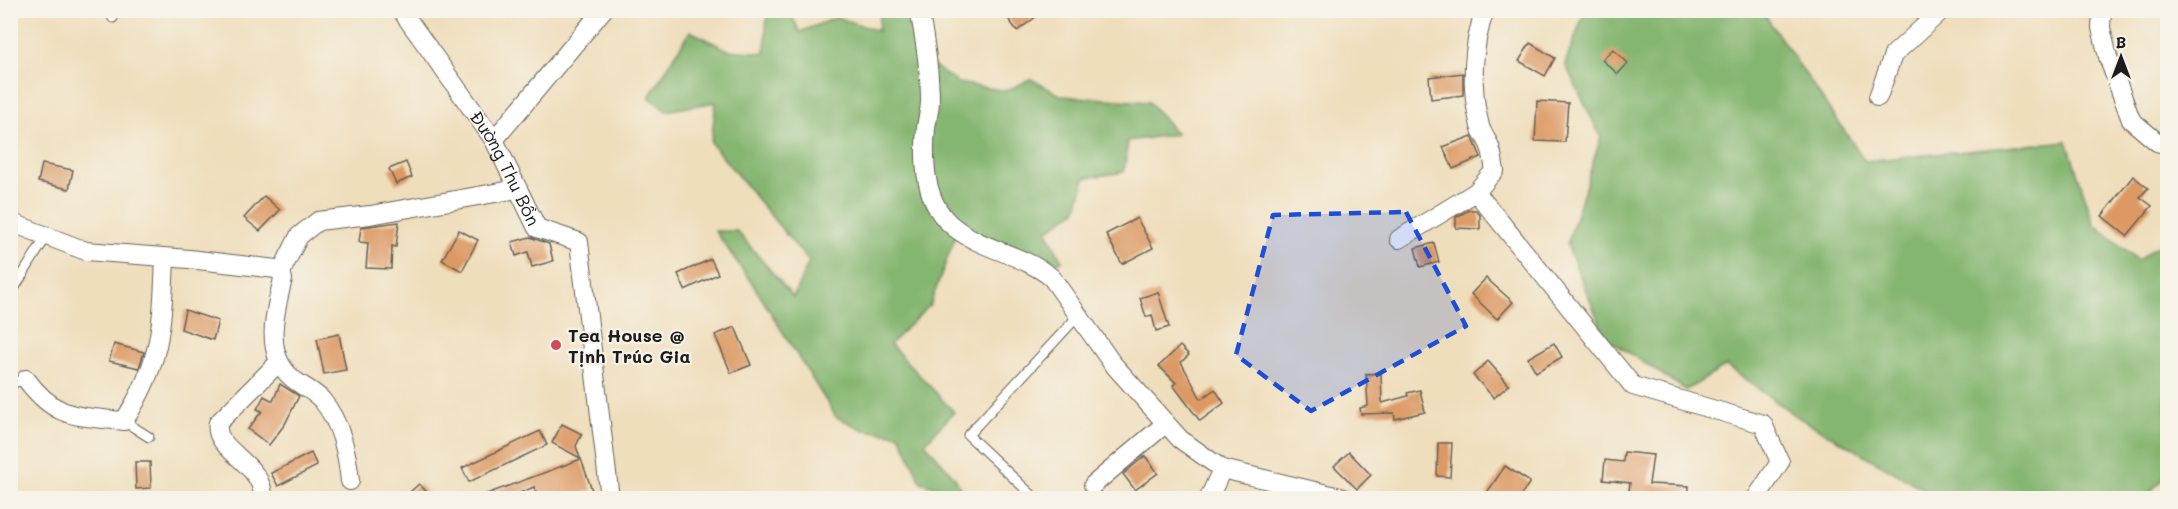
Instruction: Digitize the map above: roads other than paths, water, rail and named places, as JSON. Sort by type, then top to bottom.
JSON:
[{"type":"street","name":"Đường Thu Bồn","points":[[401,10],[494,140],[537,228],[579,242],[607,498]]},
{"type":"street","points":[[919,10],[927,52],[930,103],[924,161],[927,184],[938,209],[953,227],[977,243],[1041,268],[1069,298],[1078,316],[1118,370],[1165,424],[1180,439],[1222,470],[1344,498]]},
{"type":"street","points":[[1399,239],[1476,192],[1495,170],[1490,147],[1481,130],[1476,110],[1474,79],[1477,35],[1485,10]]},
{"type":"street","points":[[1878,97],[1893,55],[1942,10]]},
{"type":"street","points":[[2102,10],[2101,28],[2108,57],[2131,120],[2157,142],[2168,145]]},
{"type":"street","points":[[494,140],[602,11]]},
{"type":"street","points":[[350,481],[344,441],[334,418],[321,398],[292,379],[278,363],[273,327],[283,279],[281,272],[299,236],[318,221],[370,215],[517,189]]},
{"type":"street","points":[[1476,192],[1632,386],[1763,424],[1780,462],[1756,498]]},
{"type":"street","points":[[10,222],[86,252],[276,269],[281,272]]},
{"type":"street","points":[[18,382],[41,400],[68,415],[124,421],[141,395],[154,364],[163,317],[165,258]]},
{"type":"street","points":[[263,498],[256,475],[237,453],[220,441],[216,432],[218,423],[278,363]]},
{"type":"street","points":[[1093,485],[1165,424]]},
{"type":"street","points":[[1209,498],[1222,470]]},
{"type":"lane","points":[[10,295],[45,237]]},
{"type":"lane","points":[[1035,498],[968,435],[1078,316]]},
{"type":"lane","points":[[124,421],[149,437]]},
{"type":"place","name":"Tea House @ Tịnh Trúc Gia","points":[[556,345]]}]
